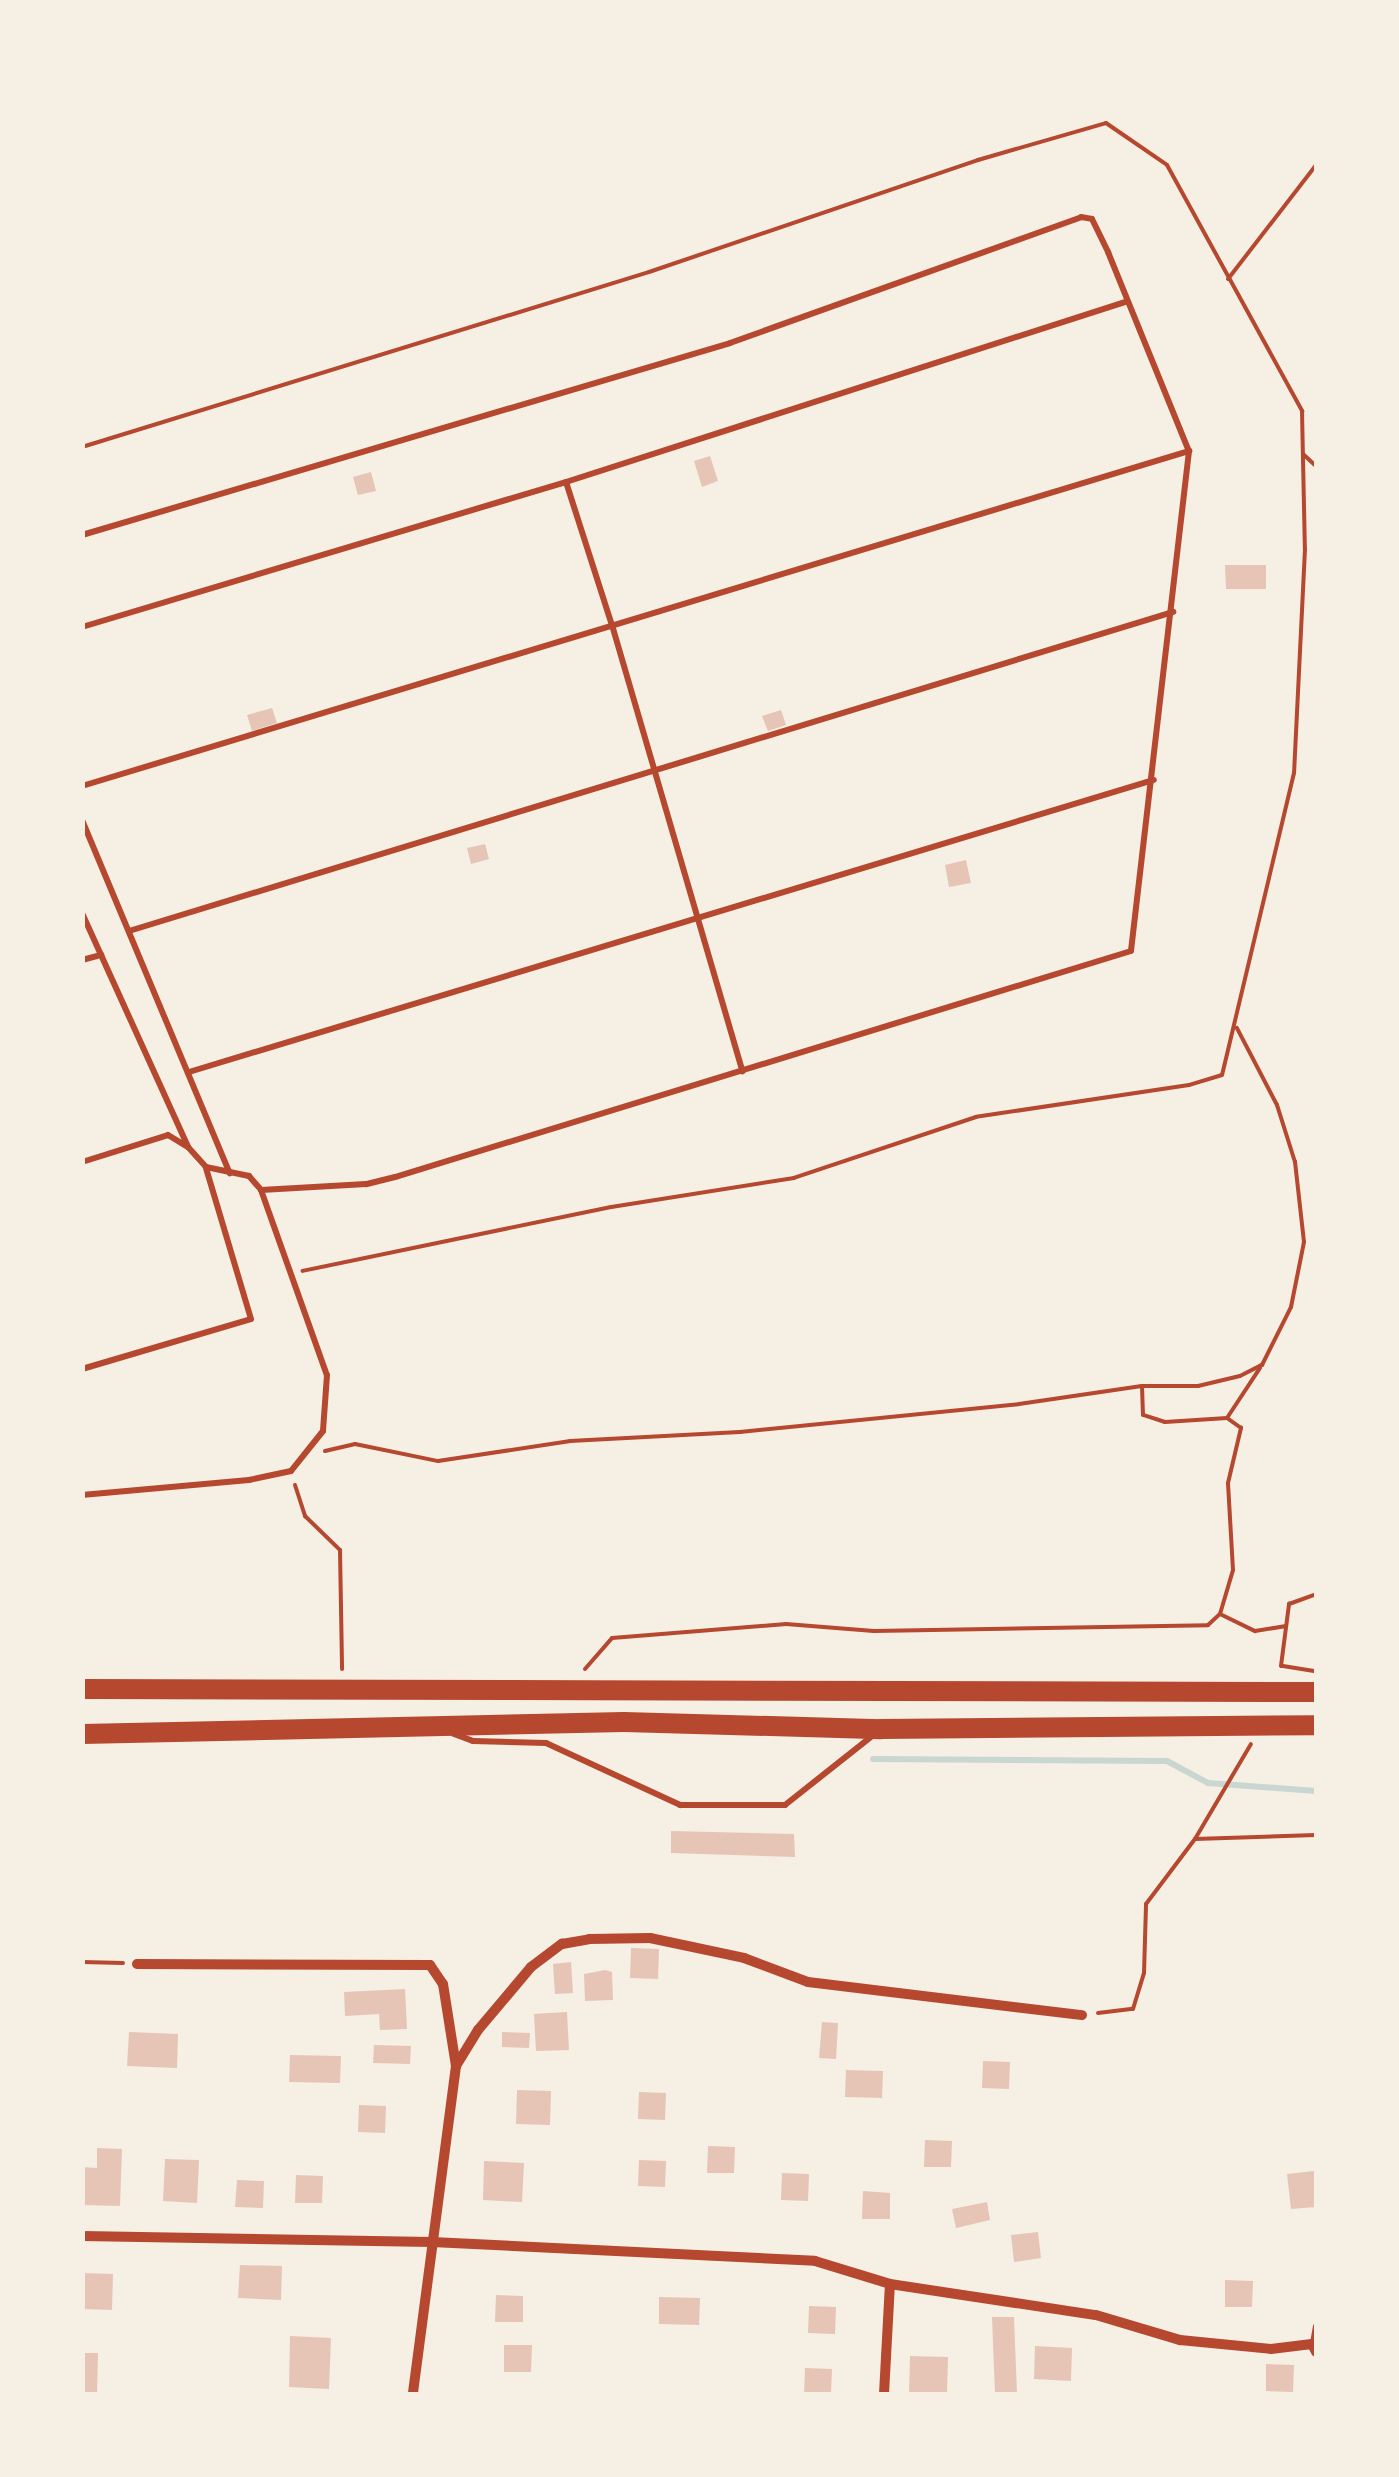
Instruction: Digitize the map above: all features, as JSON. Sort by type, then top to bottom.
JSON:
[{"type":"highway","points":[[82,1689],[568,1687],[1316,1692]]},
{"type":"highway","points":[[82,1734],[624,1722],[881,1729],[1316,1725]]},
{"type":"street","points":[[456,2066],[478,2030],[531,1966],[562,1944],[589,1939],[650,1938],[744,1958],[808,1982],[1082,2015]]},
{"type":"street","points":[[137,1964],[430,1965],[443,1984],[456,2066],[413,2394]]},
{"type":"street","points":[[82,2236],[432,2242],[815,2261],[890,2284],[1096,2314],[1180,2340],[1271,2349],[1314,2348]]},
{"type":"street","points":[[884,2394],[890,2284]]},
{"type":"lane","points":[[82,536],[730,344],[1081,217],[1092,218],[1189,451],[1136,942],[1124,956],[1087,963],[394,1177],[366,1184],[260,1190]]},
{"type":"lane","points":[[82,627],[566,482],[1125,302]]},
{"type":"lane","points":[[82,786],[1189,451]]},
{"type":"lane","points":[[566,482],[612,625],[742,1072]]},
{"type":"lane","points":[[129,931],[1173,612]]},
{"type":"lane","points":[[189,1072],[1154,780]]},
{"type":"lane","points":[[82,820],[230,1174]]},
{"type":"lane","points":[[82,913],[188,1147]]},
{"type":"lane","points":[[82,960],[101,955]]},
{"type":"lane","points":[[82,1162],[168,1135],[188,1147],[206,1167],[251,1319],[82,1370]]},
{"type":"lane","points":[[82,1495],[248,1480],[291,1471],[323,1431],[327,1375],[260,1190],[249,1176],[206,1167]]},
{"type":"lane","points":[[434,1727],[473,1740],[546,1743],[680,1804],[768,1805],[786,1805],[881,1729]]},
{"type":"lane","points":[[1314,2348],[1316,2326]]},
{"type":"path","points":[[82,447],[649,272],[978,160],[1106,122],[1167,165],[1302,412],[1305,549],[1294,772],[1237,1026],[1222,1075],[1189,1085],[976,1117],[794,1178],[611,1208],[288,1274]]},
{"type":"path","points":[[1228,279],[1316,165]]},
{"type":"path","points":[[1303,454],[1316,466]]},
{"type":"path","points":[[1226,1418],[1262,1365],[1291,1307],[1304,1242],[1295,1162],[1276,1104],[1237,1026]]},
{"type":"path","points":[[302,1458],[355,1444],[438,1461],[570,1440],[758,1430],[1019,1404],[1142,1386],[1198,1386],[1240,1376],[1262,1365]]},
{"type":"path","points":[[568,1687],[612,1638],[786,1624],[874,1631],[1208,1624],[1220,1614],[1234,1570],[1228,1484],[1241,1428],[1226,1418],[1166,1422],[1144,1415],[1142,1386]]},
{"type":"path","points":[[291,1471],[305,1516],[340,1550],[343,1688]]},
{"type":"path","points":[[1316,1594],[1289,1604],[1281,1666],[1316,1671]]},
{"type":"path","points":[[1220,1614],[1254,1631],[1285,1626]]},
{"type":"path","points":[[1082,2015],[1133,2010],[1144,1973],[1146,1904],[1195,1839],[1263,1724]]},
{"type":"path","points":[[1195,1839],[1316,1836]]},
{"type":"path","points":[[82,1962],[137,1964]]},
{"type":"building","points":[[710,456],[718,481],[702,487],[694,461]]},
{"type":"building","points":[[371,472],[376,491],[358,495],[353,477]]},
{"type":"building","points":[[1225,565],[1266,565],[1266,589],[1226,589]]},
{"type":"building","points":[[272,708],[277,723],[252,731],[247,715]]},
{"type":"building","points":[[781,710],[786,725],[768,731],[762,716]]},
{"type":"building","points":[[485,844],[489,859],[471,864],[467,848]]},
{"type":"building","points":[[966,860],[971,883],[949,887],[945,865]]},
{"type":"building","points":[[671,1831],[794,1834],[795,1857],[671,1853]]},
{"type":"building","points":[[631,1948],[659,1949],[658,1979],[630,1978]]},
{"type":"building","points":[[571,1962],[573,1993],[555,1994],[553,1964]]},
{"type":"building","points":[[612,1972],[613,2000],[585,2001],[584,1974]]},
{"type":"building","points":[[405,1989],[407,2029],[380,2030],[379,2014],[345,2016],[344,1992]]},
{"type":"building","points":[[567,2012],[569,2050],[536,2051],[534,2014]]},
{"type":"building","points":[[822,2022],[838,2023],[836,2059],[819,2058]]},
{"type":"building","points":[[129,2032],[178,2034],[177,2068],[127,2066]]},
{"type":"building","points":[[502,2032],[530,2033],[529,2048],[502,2047]]},
{"type":"building","points":[[374,2045],[411,2046],[410,2064],[373,2063]]},
{"type":"building","points":[[290,2055],[341,2056],[340,2083],[289,2082]]},
{"type":"building","points":[[983,2061],[1010,2062],[1009,2089],[982,2088]]},
{"type":"building","points":[[846,2070],[883,2071],[882,2098],[845,2097]]},
{"type":"building","points":[[517,2090],[551,2091],[550,2125],[516,2124]]},
{"type":"building","points":[[639,2092],[666,2093],[665,2120],[638,2119]]},
{"type":"building","points":[[359,2105],[386,2106],[385,2133],[358,2132]]},
{"type":"building","points":[[925,2140],[952,2141],[951,2167],[924,2167]]},
{"type":"building","points":[[708,2146],[735,2147],[734,2173],[707,2173]]},
{"type":"building","points":[[97,2148],[122,2149],[120,2206],[82,2205],[82,2167],[97,2168]]},
{"type":"building","points":[[165,2159],[199,2160],[197,2203],[163,2201]]},
{"type":"building","points":[[639,2160],[666,2161],[665,2187],[638,2186]]},
{"type":"building","points":[[484,2161],[524,2163],[522,2202],[483,2200]]},
{"type":"building","points":[[1314,2171],[1316,2207],[1291,2209],[1287,2174]]},
{"type":"building","points":[[782,2173],[809,2174],[808,2201],[781,2200]]},
{"type":"building","points":[[296,2175],[323,2176],[322,2203],[295,2203]]},
{"type":"building","points":[[237,2180],[264,2181],[263,2208],[235,2207]]},
{"type":"building","points":[[863,2191],[890,2193],[890,2219],[862,2219]]},
{"type":"building","points":[[987,2202],[990,2220],[956,2228],[952,2209]]},
{"type":"building","points":[[1038,2232],[1041,2258],[1014,2262],[1011,2235]]},
{"type":"building","points":[[240,2265],[282,2266],[281,2300],[238,2298]]},
{"type":"building","points":[[82,2273],[113,2274],[112,2310],[82,2309]]},
{"type":"building","points":[[1225,2280],[1253,2281],[1252,2307],[1225,2307]]},
{"type":"building","points":[[496,2295],[523,2296],[523,2322],[495,2322]]},
{"type":"building","points":[[659,2297],[700,2298],[699,2325],[659,2324]]},
{"type":"building","points":[[809,2306],[836,2307],[835,2334],[808,2333]]},
{"type":"building","points":[[992,2317],[1014,2317],[1017,2394],[995,2394]]},
{"type":"building","points":[[290,2336],[331,2338],[329,2389],[289,2387]]},
{"type":"building","points":[[504,2345],[532,2345],[531,2372],[504,2372]]},
{"type":"building","points":[[1035,2346],[1072,2348],[1071,2381],[1034,2379]]},
{"type":"building","points":[[82,2353],[98,2353],[97,2394],[82,2394]]},
{"type":"building","points":[[910,2356],[948,2357],[947,2394],[909,2394]]},
{"type":"building","points":[[1266,2364],[1294,2365],[1293,2392],[1266,2391]]},
{"type":"building","points":[[805,2368],[832,2369],[831,2394],[804,2394]]},
{"type":"waterway","points":[[873,1759],[1167,1761],[1208,1783],[1316,1791]]}]
